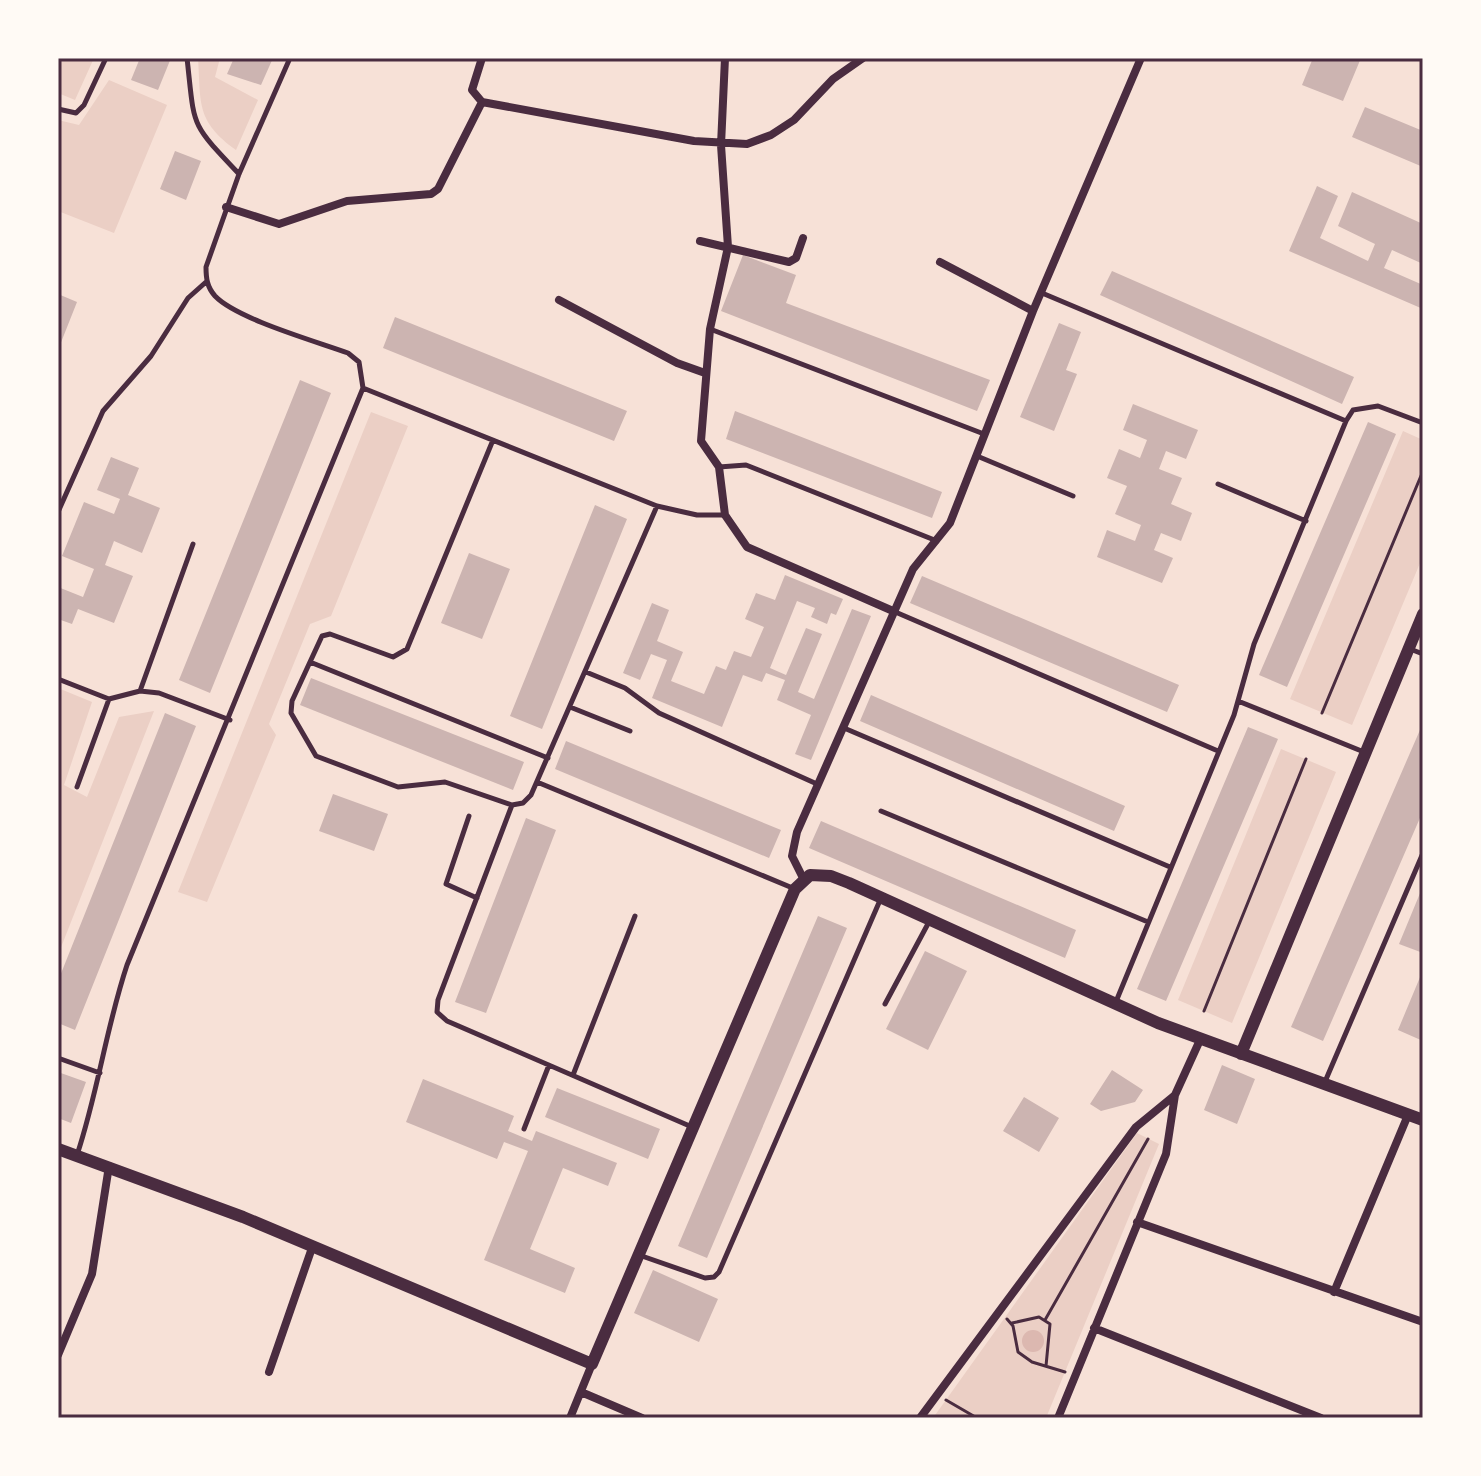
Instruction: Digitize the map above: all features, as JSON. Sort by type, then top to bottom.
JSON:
[{"type":"street","points":[[482,58],[472,90],[482,102],[721,145],[747,144],[771,135],[794,120],[833,79],[863,58]]},
{"type":"street","points":[[725,58],[721,145],[728,247],[710,329],[699,430],[701,441],[719,467],[725,515],[747,547],[893,611]]},
{"type":"street","points":[[570,1418],[799,884],[792,856],[793,844],[817,784],[913,569],[938,542],[950,523],[1033,311],[1141,58]]},
{"type":"street","points":[[226,207],[279,224],[347,201],[431,194],[438,189],[482,102]]},
{"type":"street","points":[[700,241],[789,262],[796,258],[803,238]]},
{"type":"street","points":[[940,262],[1033,311]]},
{"type":"street","points":[[559,300],[677,363],[705,373]]},
{"type":"street","points":[[1241,1054],[1423,614]]},
{"type":"street","points":[[799,884],[831,876],[1115,1005],[1200,1040],[1423,1120]]},
{"type":"street","points":[[1058,1418],[1166,1154],[1175,1095],[1200,1040]]},
{"type":"street","points":[[920,1418],[1136,1127],[1175,1095]]},
{"type":"street","points":[[1334,1292],[1408,1115]]},
{"type":"street","points":[[58,1149],[313,1245],[592,1364]]},
{"type":"street","points":[[58,1355],[92,1274],[109,1166]]},
{"type":"street","points":[[1137,1222],[1423,1322]]},
{"type":"street","points":[[269,1372],[313,1245]]},
{"type":"street","points":[[1094,1328],[1321,1418]]},
{"type":"street","points":[[581,1392],[642,1418]]},
{"type":"lane","points":[[58,109],[76,113],[84,105],[106,58]]},
{"type":"lane","points":[[187,58],[189,99],[197,130],[239,174]]},
{"type":"lane","points":[[77,1156],[127,965],[230,720],[363,388],[359,362],[348,353],[225,304],[206,282],[206,267],[226,207],[290,58]]},
{"type":"lane","points":[[58,512],[103,411],[151,356],[188,298],[206,282]]},
{"type":"lane","points":[[1042,293],[1346,421]]},
{"type":"lane","points":[[710,329],[984,434]]},
{"type":"lane","points":[[363,388],[657,506],[697,515],[725,515]]},
{"type":"lane","points":[[1115,1005],[1238,701],[1245,666],[1346,421],[1353,410],[1378,406],[1423,423]]},
{"type":"lane","points":[[493,440],[407,649],[393,657],[330,634],[322,636],[292,701],[291,713],[316,756],[398,787],[445,782],[512,805],[523,803],[548,758],[657,506]]},
{"type":"lane","points":[[976,456],[1073,496]]},
{"type":"lane","points":[[719,467],[746,465],[922,532],[938,542]]},
{"type":"lane","points":[[1218,484],[1306,521]]},
{"type":"lane","points":[[140,691],[193,544]]},
{"type":"lane","points":[[893,611],[1218,751]]},
{"type":"lane","points":[[1409,648],[1423,654]]},
{"type":"lane","points":[[310,662],[548,758]]},
{"type":"lane","points":[[586,672],[625,688],[659,713],[817,784]]},
{"type":"lane","points":[[58,679],[109,699],[140,691],[159,693],[230,720]]},
{"type":"lane","points":[[77,787],[109,699]]},
{"type":"lane","points":[[1238,701],[1365,752]]},
{"type":"lane","points":[[570,707],[630,731]]},
{"type":"lane","points":[[843,728],[1170,867]]},
{"type":"lane","points":[[537,782],[799,884]]},
{"type":"lane","points":[[512,805],[438,1000],[437,1012],[447,1021],[694,1127]]},
{"type":"lane","points":[[881,811],[1148,922]]},
{"type":"lane","points":[[469,816],[446,884],[477,898]]},
{"type":"lane","points":[[1324,1085],[1423,853]]},
{"type":"lane","points":[[639,1254],[705,1278],[714,1277],[719,1272],[882,897]]},
{"type":"lane","points":[[573,1075],[635,916]]},
{"type":"lane","points":[[885,1004],[931,919]]},
{"type":"lane","points":[[58,1058],[100,1073]]},
{"type":"lane","points":[[524,1129],[549,1065]]},
{"type":"path","points":[[1322,713],[1423,471]]},
{"type":"path","points":[[1204,1011],[1306,759]]},
{"type":"path","points":[[1045,1320],[1148,1139]]},
{"type":"path","points":[[1004,1316],[1012,1323],[1018,1352],[1065,1372]]},
{"type":"path","points":[[1012,1323],[1028,1317],[1045,1320],[1051,1330],[1046,1366]]},
{"type":"path","points":[[946,1400],[977,1418]]},
{"type":"shaded area","points":[[58,58],[94,58],[75,100],[58,93]]},
{"type":"shaded area","points":[[198,58],[220,58],[215,77],[258,100],[236,150],[207,120],[201,100]]},
{"type":"shaded area","points":[[109,80],[167,105],[114,233],[58,211],[58,120],[79,125]]},
{"type":"shaded area","points":[[371,412],[408,426],[331,616],[310,624],[269,724],[276,735],[207,902],[178,892]]},
{"type":"shaded area","points":[[1403,431],[1423,440],[1423,556],[1352,725],[1290,699]]},
{"type":"shaded area","points":[[58,688],[92,702],[64,785],[87,797],[119,717],[154,711],[58,955]]},
{"type":"shaded area","points":[[1281,749],[1336,772],[1232,1023],[1178,1000]]},
{"type":"shaded area","points":[[1137,1133],[1159,1144],[1046,1418],[933,1418]]},
{"type":"shaded area","points":[[1033,1330],[1041,1333],[1044,1341],[1041,1349],[1033,1352],[1025,1349],[1022,1341],[1025,1333]]},
{"type":"building","points":[[140,58],[171,58],[158,90],[131,80]]},
{"type":"building","points":[[234,58],[273,58],[261,85],[227,74]]},
{"type":"building","points":[[1313,58],[1361,58],[1343,101],[1302,85]]},
{"type":"building","points":[[1365,107],[1423,131],[1423,167],[1352,137]]},
{"type":"building","points":[[175,151],[201,161],[186,200],[160,189]]},
{"type":"building","points":[[1317,186],[1338,196],[1320,238],[1368,261],[1375,244],[1338,226],[1352,192],[1423,224],[1423,264],[1392,250],[1384,268],[1423,285],[1423,309],[1289,251]]},
{"type":"building","points":[[743,255],[796,275],[786,303],[990,380],[977,411],[721,311]]},
{"type":"building","points":[[1112,271],[1354,377],[1342,404],[1100,295]]},
{"type":"building","points":[[58,294],[77,302],[58,350]]},
{"type":"building","points":[[395,317],[627,411],[614,441],[383,348]]},
{"type":"building","points":[[1059,323],[1081,332],[1066,370],[1077,374],[1054,431],[1020,417]]},
{"type":"building","points":[[300,380],[331,393],[210,693],[179,680]]},
{"type":"building","points":[[1133,404],[1198,430],[1186,459],[1166,451],[1159,469],[1182,478],[1171,504],[1192,513],[1181,541],[1161,533],[1154,550],[1173,558],[1162,583],[1097,557],[1107,530],[1135,541],[1141,525],[1115,514],[1127,486],[1107,478],[1119,449],[1140,458],[1147,440],[1123,430]]},
{"type":"building","points":[[735,411],[942,492],[932,518],[726,439]]},
{"type":"building","points":[[1368,422],[1396,434],[1287,687],[1259,675]]},
{"type":"building","points":[[111,457],[139,468],[128,495],[160,508],[142,553],[114,541],[105,565],[133,576],[114,623],[78,609],[72,624],[58,619],[58,587],[83,597],[94,569],[62,556],[84,502],[114,514],[120,499],[97,490]]},
{"type":"building","points":[[595,505],[627,519],[542,729],[510,716]]},
{"type":"building","points":[[469,553],[510,569],[482,639],[441,623]]},
{"type":"building","points":[[785,575],[843,599],[836,615],[831,613],[827,624],[811,617],[815,608],[797,601],[770,668],[786,675],[806,628],[822,634],[798,692],[814,699],[852,609],[871,616],[811,760],[795,754],[811,715],[777,700],[785,680],[766,673],[762,682],[743,675],[722,727],[652,698],[667,660],[651,654],[640,680],[623,673],[652,603],[669,610],[657,641],[683,652],[671,681],[704,694],[716,666],[726,670],[734,651],[751,657],[764,627],[745,619],[756,593],[775,600]]},
{"type":"building","points":[[922,576],[1179,685],[1167,712],[910,603]]},
{"type":"building","points":[[311,678],[524,762],[513,790],[300,705]]},
{"type":"building","points":[[871,695],[1125,806],[1114,831],[860,721]]},
{"type":"building","points":[[165,713],[196,726],[75,1030],[58,1023],[58,981]]},
{"type":"building","points":[[1423,723],[1423,811],[1323,1041],[1291,1027]]},
{"type":"building","points":[[1248,727],[1278,739],[1166,1001],[1137,989]]},
{"type":"building","points":[[566,741],[781,830],[769,858],[555,769]]},
{"type":"building","points":[[333,794],[388,814],[374,851],[319,831]]},
{"type":"building","points":[[526,818],[556,830],[486,1013],[455,1002]]},
{"type":"building","points":[[821,821],[1076,930],[1065,958],[809,848]]},
{"type":"building","points":[[1423,886],[1423,953],[1399,944]]},
{"type":"building","points":[[818,916],[847,928],[707,1258],[678,1246]]},
{"type":"building","points":[[925,951],[967,971],[928,1050],[886,1029]]},
{"type":"building","points":[[1423,970],[1423,1041],[1398,1030]]},
{"type":"building","points":[[1222,1065],[1255,1079],[1237,1124],[1204,1110]]},
{"type":"building","points":[[1112,1070],[1143,1090],[1135,1102],[1101,1111],[1090,1104]]},
{"type":"building","points":[[58,1072],[86,1082],[71,1123],[58,1118]]},
{"type":"building","points":[[423,1079],[514,1116],[508,1131],[532,1141],[536,1131],[617,1163],[608,1186],[563,1168],[530,1249],[575,1268],[565,1293],[484,1260],[528,1151],[504,1142],[497,1159],[406,1122]]},
{"type":"building","points":[[557,1088],[660,1129],[648,1159],[545,1117]]},
{"type":"building","points":[[1024,1097],[1059,1118],[1039,1152],[1003,1131]]},
{"type":"building","points":[[653,1270],[718,1299],[699,1342],[634,1313]]}]
